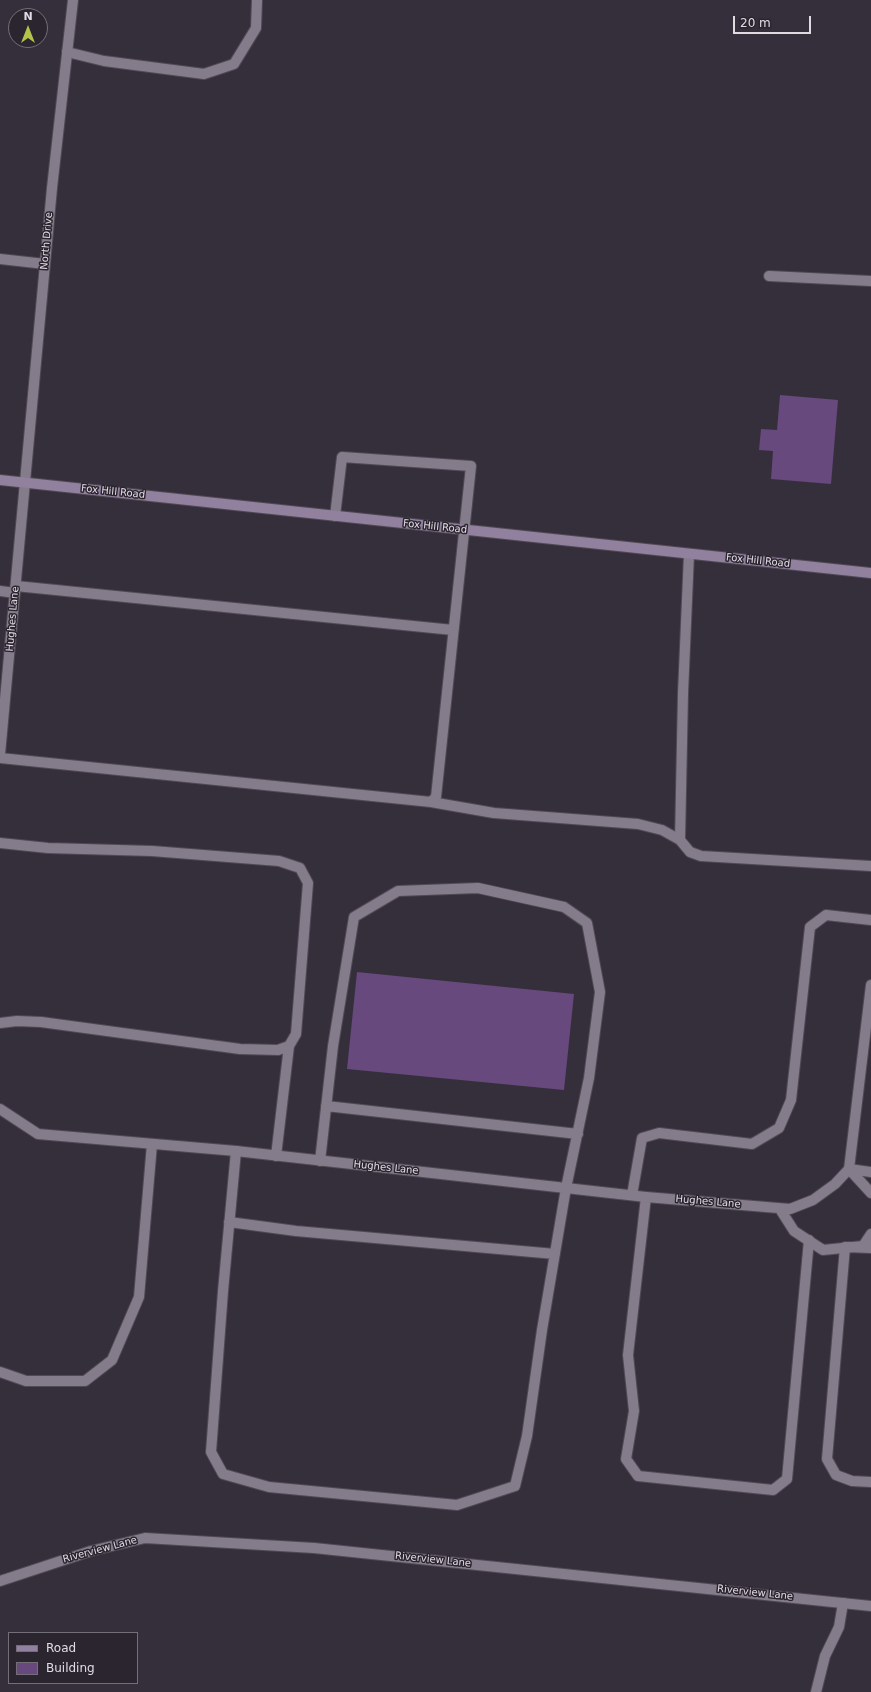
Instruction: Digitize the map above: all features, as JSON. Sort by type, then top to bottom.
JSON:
[{"type":"street","name":"North Drive","points":[[26,483],[45,264],[73,0]]},
{"type":"street","points":[[68,52],[104,60],[204,74],[234,64],[256,28],[257,0]]},
{"type":"street","points":[[0,259],[45,264]]},
{"type":"street","points":[[769,276],[871,281]]},
{"type":"street","points":[[335,516],[342,457],[470,466],[436,797],[431,802]]},
{"type":"street","name":"Fox Hill Road","points":[[0,480],[871,573]]},
{"type":"street","name":"Hughes Lane","points":[[0,754],[26,483]]},
{"type":"street","points":[[680,840],[683,693],[690,554]]},
{"type":"street","points":[[0,591],[16,590],[453,630]]},
{"type":"street","points":[[0,758],[431,802],[494,813],[638,824],[662,830],[680,840],[690,852],[701,856],[871,866]]},
{"type":"street","points":[[0,843],[48,848],[152,851],[279,861],[300,868],[308,883],[296,1034],[289,1046],[276,1156]]},
{"type":"street","points":[[236,1151],[229,1222],[212,1452],[223,1474],[277,1488],[457,1505],[515,1486],[526,1436],[566,1188],[589,1078],[600,992],[587,923],[564,907],[478,888],[398,891],[354,917],[333,1046],[320,1161]]},
{"type":"street","points":[[632,1195],[642,1138],[659,1133],[752,1144],[779,1128],[791,1100],[810,927],[826,915],[871,920]]},
{"type":"street","points":[[871,985],[849,1169],[871,1194]]},
{"type":"street","points":[[0,1023],[17,1021],[41,1022],[240,1049],[278,1050],[289,1046]]},
{"type":"street","points":[[326,1106],[578,1134]]},
{"type":"street","name":"Hughes Lane","points":[[0,1109],[38,1134],[236,1151],[646,1197],[790,1210],[813,1200],[835,1184],[849,1169]]},
{"type":"street","points":[[0,1372],[26,1381],[85,1381],[112,1360],[139,1297],[152,1144]]},
{"type":"street","points":[[849,1169],[871,1172]]},
{"type":"street","points":[[646,1197],[628,1355],[634,1411],[626,1459],[638,1476],[773,1490],[787,1479],[808,1240]]},
{"type":"street","points":[[780,1209],[794,1231],[823,1250],[862,1246],[871,1234]]},
{"type":"street","points":[[229,1222],[296,1231],[555,1254]]},
{"type":"street","points":[[845,1247],[871,1248]]},
{"type":"street","points":[[845,1247],[827,1459],[836,1475],[852,1481],[871,1482]]},
{"type":"street","name":"Riverview Lane","points":[[0,1581],[91,1550],[145,1538],[314,1548],[871,1606]]},
{"type":"street","points":[[816,1692],[825,1656],[839,1627],[843,1603]]},
{"type":"building","points":[[780,395],[838,400],[831,484],[771,479],[773,451],[759,450],[761,429],[777,430]]},
{"type":"building","points":[[357,972],[574,994],[564,1090],[347,1069]]}]
